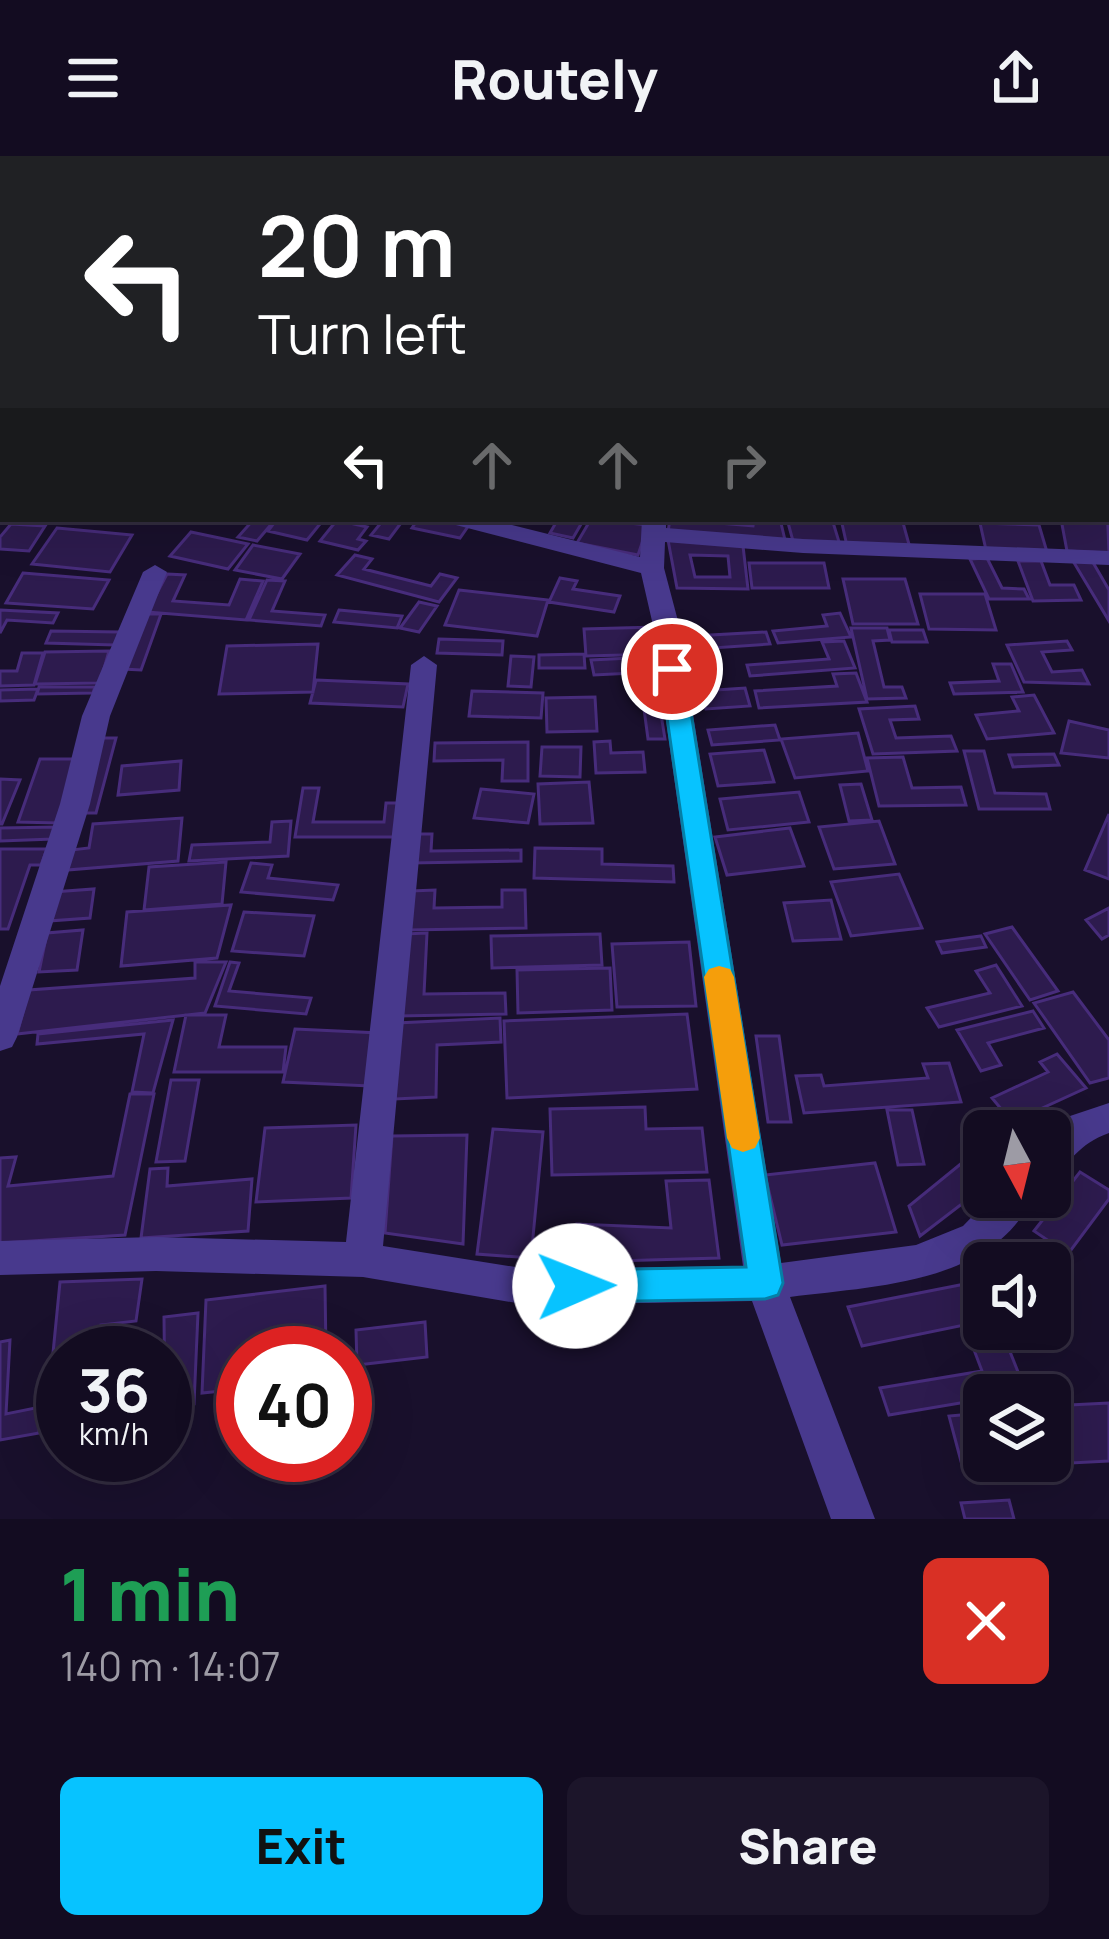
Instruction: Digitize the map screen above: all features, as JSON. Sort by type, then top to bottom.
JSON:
[{"type":"street","points":[[472,522],[652,568]]},
{"type":"street","points":[[853,1519],[765,1283],[665,621],[652,568],[655,526],[802,546],[1109,558]]},
{"type":"street","points":[[0,1037],[75,804],[96,716],[155,572]]},
{"type":"street","points":[[363,1260],[424,665]]},
{"type":"street","points":[[1071,1131],[1109,1118]]},
{"type":"street","points":[[0,1258],[156,1254],[363,1260],[528,1287],[765,1283],[916,1262],[976,1238],[995,1218]]},
{"type":"building","points":[[251,522],[273,522],[257,541],[238,537]]},
{"type":"building","points":[[275,522],[322,522],[307,540],[268,531]]},
{"type":"building","points":[[335,522],[367,527],[358,539],[366,541],[358,550],[320,541]]},
{"type":"building","points":[[382,522],[402,522],[389,539],[371,535]]},
{"type":"building","points":[[416,522],[469,525],[460,538],[412,528]]},
{"type":"building","points":[[556,522],[582,522],[573,538],[550,533]]},
{"type":"building","points":[[589,522],[648,525],[638,555],[577,543]]},
{"type":"building","points":[[670,522],[753,526],[754,522],[781,522],[785,540],[668,532]]},
{"type":"building","points":[[788,522],[833,522],[840,545],[793,541]]},
{"type":"building","points":[[842,522],[903,522],[910,548],[847,546]]},
{"type":"building","points":[[1062,522],[1108,522],[1109,553],[1067,551]]},
{"type":"building","points":[[980,523],[1039,525],[1047,552],[986,550]]},
{"type":"building","points":[[11,524],[45,526],[29,551],[0,549],[0,537]]},
{"type":"building","points":[[57,528],[132,535],[110,572],[32,564]]},
{"type":"building","points":[[191,532],[248,544],[228,569],[170,556]]},
{"type":"building","points":[[668,540],[743,546],[748,589],[677,588]],"holes":[[[690,555],[728,556],[730,577],[695,577]]]},
{"type":"building","points":[[253,545],[300,554],[282,579],[235,570]]},
{"type":"building","points":[[355,555],[372,559],[364,569],[431,586],[440,574],[457,578],[439,602],[337,575]]},
{"type":"building","points":[[987,558],[1002,588],[1024,589],[1029,599],[989,599],[970,559]]},
{"type":"building","points":[[1091,559],[1109,590],[1109,621],[1073,561]]},
{"type":"building","points":[[1018,561],[1041,561],[1050,585],[1074,585],[1081,600],[1033,601]]},
{"type":"building","points":[[749,563],[824,563],[829,588],[752,588]]},
{"type":"building","points":[[23,573],[109,580],[93,609],[6,603]]},
{"type":"building","points":[[167,574],[185,575],[173,601],[229,605],[240,579],[263,581],[246,620],[147,612]]},
{"type":"building","points":[[560,578],[577,581],[573,589],[620,596],[614,612],[549,602]]},
{"type":"building","points":[[843,579],[905,579],[918,624],[853,624]]},
{"type":"building","points":[[267,580],[285,581],[272,611],[325,615],[321,626],[249,620]]},
{"type":"building","points":[[459,590],[548,600],[537,636],[445,625]]},
{"type":"building","points":[[920,594],[985,594],[996,630],[929,629]]},
{"type":"building","points":[[419,602],[437,606],[419,632],[400,628]]},
{"type":"building","points":[[0,610],[58,613],[53,623],[7,620],[0,633]]},
{"type":"building","points":[[339,610],[402,616],[397,628],[334,622]]},
{"type":"building","points":[[840,613],[851,637],[778,643],[773,631],[827,626],[823,615]]},
{"type":"building","points":[[142,614],[161,614],[141,670],[123,669]]},
{"type":"building","points":[[656,627],[660,654],[586,656],[584,629]]},
{"type":"building","points":[[851,628],[887,628],[890,640],[873,641],[884,687],[902,687],[906,698],[867,699]]},
{"type":"building","points":[[889,630],[923,630],[927,642],[892,642]]},
{"type":"building","points":[[51,631],[119,632],[115,645],[46,643]]},
{"type":"building","points":[[766,632],[770,644],[698,649],[694,636]]},
{"type":"building","points":[[439,639],[503,641],[502,655],[437,653]]},
{"type":"building","points":[[844,641],[855,668],[750,676],[747,665],[829,659],[822,642]]},
{"type":"building","points":[[1067,641],[1072,650],[1042,652],[1052,672],[1082,670],[1089,684],[1024,682],[1007,645]]},
{"type":"building","points":[[318,644],[313,692],[219,694],[227,646]]},
{"type":"building","points":[[109,651],[100,683],[35,684],[45,652]]},
{"type":"building","points":[[22,653],[43,653],[34,685],[0,686],[0,671],[17,671]]},
{"type":"building","points":[[584,654],[585,668],[539,668],[539,655]]},
{"type":"building","points":[[511,656],[534,657],[531,687],[508,686]]},
{"type":"building","points":[[651,657],[653,672],[594,675],[591,660]]},
{"type":"building","points":[[993,664],[1011,664],[1023,692],[954,694],[950,683],[999,681]]},
{"type":"building","points":[[856,673],[867,702],[759,708],[755,691],[837,686],[833,674]]},
{"type":"building","points":[[316,680],[408,684],[403,707],[310,703]]},
{"type":"building","points":[[39,687],[95,687],[93,693],[37,694]]},
{"type":"building","points":[[745,688],[750,706],[706,709],[702,691]]},
{"type":"building","points":[[38,689],[34,700],[0,701],[0,690]]},
{"type":"building","points":[[472,691],[543,693],[541,718],[469,716]]},
{"type":"building","points":[[1034,695],[1054,733],[987,739],[976,715],[1019,711],[1012,697]]},
{"type":"building","points":[[595,697],[597,731],[547,732],[546,698]]},
{"type":"building","points":[[915,706],[919,719],[890,720],[896,738],[951,736],[957,751],[873,754],[859,709]]},
{"type":"building","points":[[660,708],[665,739],[648,739],[644,709]]},
{"type":"building","points":[[1069,721],[1109,730],[1109,758],[1061,753]]},
{"type":"building","points":[[775,725],[780,740],[712,745],[708,730]]},
{"type":"building","points":[[858,733],[868,771],[795,778],[781,739]]},
{"type":"building","points":[[96,738],[116,738],[96,813],[74,813]]},
{"type":"building","points":[[610,741],[611,753],[643,752],[645,772],[596,773],[594,742]]},
{"type":"building","points":[[528,742],[528,781],[502,781],[503,760],[434,761],[435,743]]},
{"type":"building","points":[[542,747],[581,747],[580,777],[540,776]]},
{"type":"building","points":[[764,750],[774,782],[718,786],[710,754]]},
{"type":"building","points":[[964,751],[984,751],[995,793],[1046,794],[1050,809],[979,809]]},
{"type":"building","points":[[1054,754],[1059,765],[1013,767],[1009,755]]},
{"type":"building","points":[[903,757],[912,788],[961,787],[966,805],[879,806],[867,758]]},
{"type":"building","points":[[40,759],[79,759],[58,823],[18,822]]},
{"type":"building","points":[[181,761],[179,790],[118,795],[122,766]]},
{"type":"building","points":[[0,779],[20,780],[2,824],[0,824]]},
{"type":"building","points":[[589,782],[593,823],[540,824],[538,784]]},
{"type":"building","points":[[861,784],[872,820],[849,821],[840,785]]},
{"type":"building","points":[[303,788],[319,788],[313,822],[384,822],[386,803],[407,803],[403,837],[295,837]]},
{"type":"building","points":[[481,789],[534,794],[528,823],[474,818]]},
{"type":"building","points":[[799,792],[809,822],[728,830],[720,799]]},
{"type":"building","points":[[1109,814],[1109,879],[1085,870]]},
{"type":"building","points":[[182,818],[178,861],[67,870],[71,850],[89,848],[93,824]]},
{"type":"building","points":[[291,821],[288,856],[189,861],[192,845],[270,842],[272,822]]},
{"type":"building","points":[[879,821],[895,864],[834,869],[819,827]]},
{"type":"building","points":[[56,827],[53,839],[0,841],[0,828]]},
{"type":"building","points":[[790,828],[804,866],[727,875],[715,837]]},
{"type":"building","points":[[413,834],[432,834],[431,851],[521,850],[521,861],[411,863]]},
{"type":"building","points":[[535,848],[602,849],[602,864],[673,866],[674,882],[534,878]]},
{"type":"building","points":[[0,849],[47,849],[41,865],[30,865],[8,929],[0,929]]},
{"type":"building","points":[[226,862],[222,904],[144,910],[149,867]]},
{"type":"building","points":[[251,863],[272,865],[268,878],[338,885],[333,900],[241,892]]},
{"type":"building","points":[[899,874],[922,928],[851,936],[831,882]]},
{"type":"building","points":[[94,889],[90,918],[48,921],[53,892]]},
{"type":"building","points":[[435,890],[434,908],[502,907],[502,890],[525,890],[526,928],[408,930],[411,891]]},
{"type":"building","points":[[831,900],[841,939],[793,941],[784,903]]},
{"type":"building","points":[[231,905],[217,958],[121,966],[127,912]]},
{"type":"building","points":[[1109,908],[1109,935],[1102,939],[1086,920]]},
{"type":"building","points":[[244,912],[314,916],[304,956],[232,951]]},
{"type":"building","points":[[1012,927],[1058,991],[1030,1000],[985,934]]},
{"type":"building","points":[[83,930],[77,970],[39,972],[47,933]]},
{"type":"building","points":[[427,933],[424,994],[505,993],[506,1014],[398,1016],[404,934]]},
{"type":"building","points":[[600,934],[602,965],[492,968],[491,936]]},
{"type":"building","points":[[981,936],[986,947],[942,953],[937,942]]},
{"type":"building","points":[[689,942],[696,1006],[617,1007],[612,944]]},
{"type":"building","points":[[195,962],[226,962],[205,1013],[17,1034],[29,990],[195,978]]},
{"type":"building","points":[[230,962],[239,963],[229,991],[311,998],[306,1014],[215,1006]]},
{"type":"building","points":[[996,965],[1022,1006],[939,1027],[927,1008],[990,993],[976,971]]},
{"type":"building","points":[[610,968],[612,1010],[518,1013],[517,970]]},
{"type":"building","points":[[1073,992],[1109,1040],[1109,1078],[1090,1083],[1034,1003]]},
{"type":"building","points":[[1033,1011],[1044,1028],[988,1043],[1001,1065],[981,1071],[957,1030]]},
{"type":"building","points":[[687,1014],[697,1089],[507,1098],[504,1021]]},
{"type":"building","points":[[186,1015],[226,1015],[219,1047],[286,1047],[283,1072],[174,1072]]},
{"type":"building","points":[[500,1018],[501,1042],[437,1045],[436,1097],[395,1099],[397,1023]]},
{"type":"building","points":[[173,1020],[153,1093],[132,1092],[144,1034],[37,1044],[38,1034]]},
{"type":"building","points":[[295,1029],[379,1033],[370,1086],[283,1082]]},
{"type":"building","points":[[756,1036],[779,1036],[791,1122],[768,1122]]},
{"type":"building","points":[[1057,1054],[1086,1088],[1038,1110],[1002,1110],[992,1098],[1048,1072],[1040,1062]]},
{"type":"building","points":[[949,1063],[961,1102],[804,1113],[796,1076],[821,1075],[824,1086],[928,1078],[923,1064]]},
{"type":"building","points":[[171,1080],[199,1080],[185,1161],[156,1162]]},
{"type":"building","points":[[130,1094],[154,1094],[125,1235],[0,1243],[0,1158],[16,1157],[8,1186],[113,1176]]},
{"type":"building","points":[[645,1107],[646,1129],[702,1128],[707,1172],[552,1175],[550,1109]]},
{"type":"building","points":[[887,1110],[912,1110],[924,1164],[898,1165]]},
{"type":"building","points":[[356,1125],[351,1198],[256,1202],[265,1128]]},
{"type":"building","points":[[493,1129],[543,1132],[531,1258],[477,1254]]},
{"type":"building","points":[[467,1135],[463,1244],[385,1233],[392,1136]]},
{"type":"building","points":[[963,1162],[963,1203],[920,1236],[909,1206]]},
{"type":"building","points":[[875,1163],[896,1232],[782,1245],[765,1175]]},
{"type":"building","points":[[168,1168],[167,1186],[252,1179],[248,1231],[141,1238],[150,1169]]},
{"type":"building","points":[[1080,1172],[1109,1190],[1109,1199],[1071,1250],[1071,1242],[1050,1242],[1034,1231],[1044,1218],[1071,1218],[1071,1184]]},
{"type":"building","points":[[709,1180],[719,1258],[579,1262],[577,1224],[671,1228],[666,1181]]},
{"type":"building","points":[[142,1279],[136,1321],[56,1326],[60,1282]]},
{"type":"building","points":[[963,1284],[963,1325],[862,1346],[848,1307]]},
{"type":"building","points":[[325,1286],[326,1326],[216,1326],[216,1392],[202,1393],[206,1300]]},
{"type":"building","points":[[198,1313],[194,1404],[192,1326],[164,1326],[164,1317]]},
{"type":"building","points":[[425,1322],[427,1357],[372,1363],[372,1328]]},
{"type":"building","points":[[10,1340],[6,1414],[36,1408],[36,1434],[0,1440],[0,1342]]},
{"type":"building","points":[[974,1350],[1009,1350],[1019,1374],[964,1374],[982,1371]]},
{"type":"building","points":[[963,1374],[963,1403],[889,1415],[880,1388]]},
{"type":"building","points":[[1109,1403],[1109,1461],[1071,1463],[1071,1405]]},
{"type":"building","points":[[963,1415],[963,1465],[962,1465],[949,1416]]},
{"type":"building","points":[[1009,1500],[1014,1519],[965,1519],[961,1503]]},
{"type":"slow traffic","points":[[719,977],[743,1138]]},
{"type":"route","points":[[575,1286],[765,1283],[672,669]]}]
